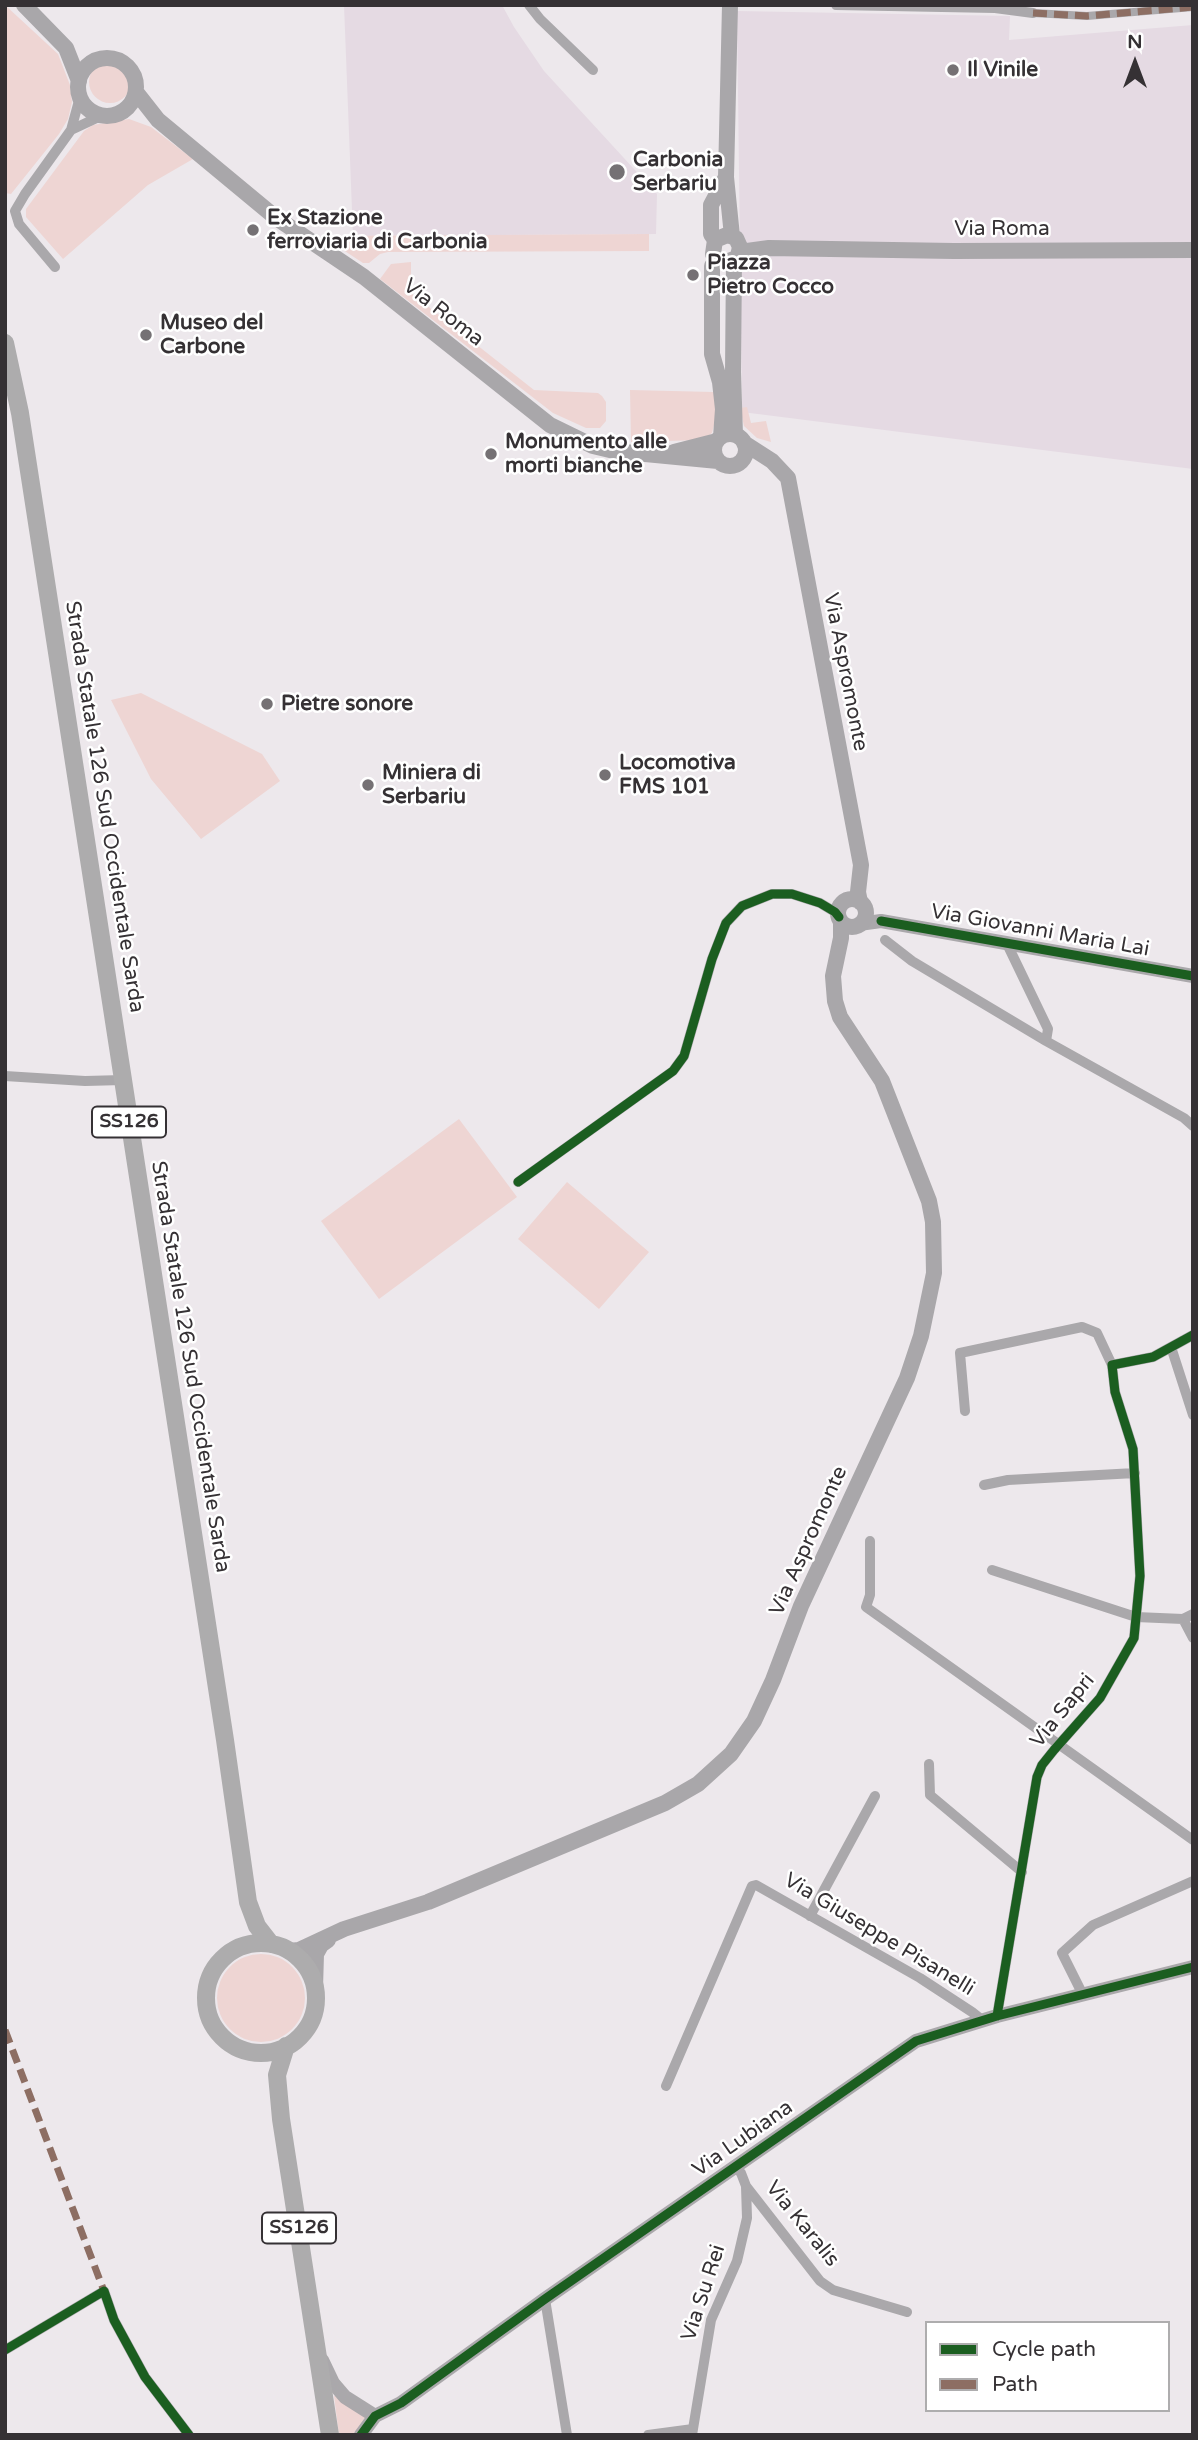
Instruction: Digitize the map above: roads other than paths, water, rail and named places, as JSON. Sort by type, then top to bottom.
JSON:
[{"type":"main road","points":[[24,5],[66,48],[80,89],[89,109],[111,114],[132,101],[136,92],[133,73],[124,63],[112,58],[99,60],[84,70],[80,89]]},
{"type":"main road","points":[[718,461],[714,453],[729,439],[736,258],[740,247],[734,237],[726,177],[730,5]]},
{"type":"main road","points":[[66,48],[99,60]]},
{"type":"main road","name":"Via Roma","points":[[136,92],[158,120],[275,217],[363,277],[550,425],[593,446],[650,455],[718,461],[728,467],[740,463]]},
{"type":"main road","name":"Via Roma","points":[[111,114],[158,120]]},
{"type":"main road","points":[[715,240],[711,234],[711,205],[726,177]]},
{"type":"main road","points":[[734,237],[722,235],[715,240],[712,251],[717,259],[726,262],[736,258]]},
{"type":"main road","name":"Via Roma","points":[[734,237],[769,248]]},
{"type":"main road","name":"Via Roma","points":[[736,258],[747,251],[769,248],[954,251],[1193,250]]},
{"type":"main road","points":[[717,259],[712,266],[712,354],[720,382],[729,439],[746,454],[740,463]]},
{"type":"main road","name":"Strada Statale 126 Sud Occidentale Sarda","points":[[5,343],[20,412],[248,1902]]},
{"type":"main road","points":[[714,365],[727,368],[733,363]]},
{"type":"main road","points":[[729,439],[764,455],[779,468]]},
{"type":"main road","name":"Via Roma","points":[[650,455],[687,450],[729,439]]},
{"type":"main road","points":[[740,463],[767,464],[779,468]]},
{"type":"main road","name":"Via Aspromonte","points":[[289,1951],[299,1950],[344,1929],[428,1902],[665,1803],[698,1784],[731,1754],[754,1721],[773,1680],[801,1606],[907,1378],[921,1336],[934,1273],[933,1222],[929,1201],[882,1082],[840,1017],[835,1001],[833,976],[837,947],[851,913],[861,865],[788,478],[779,468]]},
{"type":"main road","name":"SS126","points":[[248,1902],[257,1926],[271,1944]]},
{"type":"main road","name":"SS126","points":[[241,1947],[248,1902]]},
{"type":"main road","name":"Via Aspromonte","points":[[315,1988],[316,1954],[321,1945],[344,1929]]},
{"type":"main road","points":[[256,1943],[271,1944],[289,1951],[306,1966],[315,1988],[315,2005],[310,2022],[300,2036],[286,2046],[270,2052],[254,2052],[237,2047],[223,2038],[209,2017],[206,2000],[208,1983],[215,1968],[227,1955],[256,1943]]},
{"type":"main road","name":"SS126","points":[[286,2046],[277,2075],[280,2107],[330,2435]]},
{"type":"main road","name":"SS126","points":[[254,2052],[270,2072],[280,2107]]},
{"type":"street","points":[[529,5],[593,71]]},
{"type":"street","points":[[836,5],[973,6],[1087,16],[1193,8]]},
{"type":"street","points":[[55,267],[19,224],[15,211],[71,130],[80,89]]},
{"type":"street","points":[[71,130],[111,114]]},
{"type":"street","points":[[518,1182],[673,1071],[684,1056],[712,960],[726,923],[736,911],[760,897],[782,893],[800,895],[835,912],[851,913]]},
{"type":"street","name":"Via Giovanni Maria Lai","points":[[851,913],[881,921],[1193,976]]},
{"type":"street","points":[[885,940],[912,961],[1046,1041],[1184,1118],[1193,1126]]},
{"type":"street","points":[[1010,944],[1009,948],[1048,1029],[1046,1041]]},
{"type":"street","points":[[5,1076],[85,1081],[123,1080]]},
{"type":"street","name":"Via Sapri","points":[[965,1411],[960,1353],[1082,1327],[1097,1333],[1112,1365],[1115,1392],[1133,1449],[1135,1473],[1140,1576],[1134,1638],[1100,1698],[1042,1765],[1037,1777],[997,2016]]},
{"type":"street","points":[[1112,1365],[1153,1357],[1193,1335]]},
{"type":"street","points":[[1171,1347],[1193,1415]]},
{"type":"street","points":[[984,1485],[1008,1480],[1135,1473]]},
{"type":"street","points":[[870,1541],[870,1595],[866,1606],[1193,1840]]},
{"type":"street","points":[[992,1570],[1136,1617],[1188,1616],[1193,1638]]},
{"type":"street","points":[[929,1764],[930,1795],[1022,1872]]},
{"type":"street","points":[[810,1916],[875,1796]]},
{"type":"street","points":[[1083,1994],[1062,1953],[1093,1925],[1193,1881]]},
{"type":"street","name":"Via Giuseppe Pisanelli","points":[[666,2086],[752,1886],[756,1885],[920,1978],[982,2021]]},
{"type":"street","name":"Via Lubiana","points":[[361,2435],[375,2416],[401,2403],[734,2166],[916,2041],[997,2016],[1193,1967]]},
{"type":"street","points":[[734,2166],[741,2173],[746,2186]]},
{"type":"street","name":"Via Karalis","points":[[746,2186],[820,2281],[833,2290],[908,2312]]},
{"type":"street","name":"Via Su Rei","points":[[693,2432],[711,2320],[737,2261],[747,2218],[746,2186]]},
{"type":"street","points":[[5,2350],[104,2291],[114,2320],[145,2377],[189,2435]]},
{"type":"street","points":[[545,2299],[567,2435]]},
{"type":"street","points":[[317,2349],[333,2383],[345,2396],[375,2416]]},
{"type":"street","points":[[324,2400],[321,2418],[324,2435]]},
{"type":"street","points":[[648,2435],[693,2432]]},
{"type":"place","name":"Il Vinile","points":[[953,70]]},
{"type":"place","name":"Carbonia Serbariu","points":[[617,172]]},
{"type":"place","name":"Ex Stazione ferroviaria di Carbonia","points":[[253,230]]},
{"type":"place","name":"Piazza Pietro Cocco","points":[[693,275]]},
{"type":"place","name":"Museo del Carbone","points":[[146,335]]},
{"type":"place","name":"Monumento alle morti bianche","points":[[491,454]]},
{"type":"place","name":"Pietre sonore","points":[[267,704]]},
{"type":"place","name":"Locomotiva FMS 101","points":[[605,775]]},
{"type":"place","name":"Miniera di Serbariu","points":[[368,785]]}]
